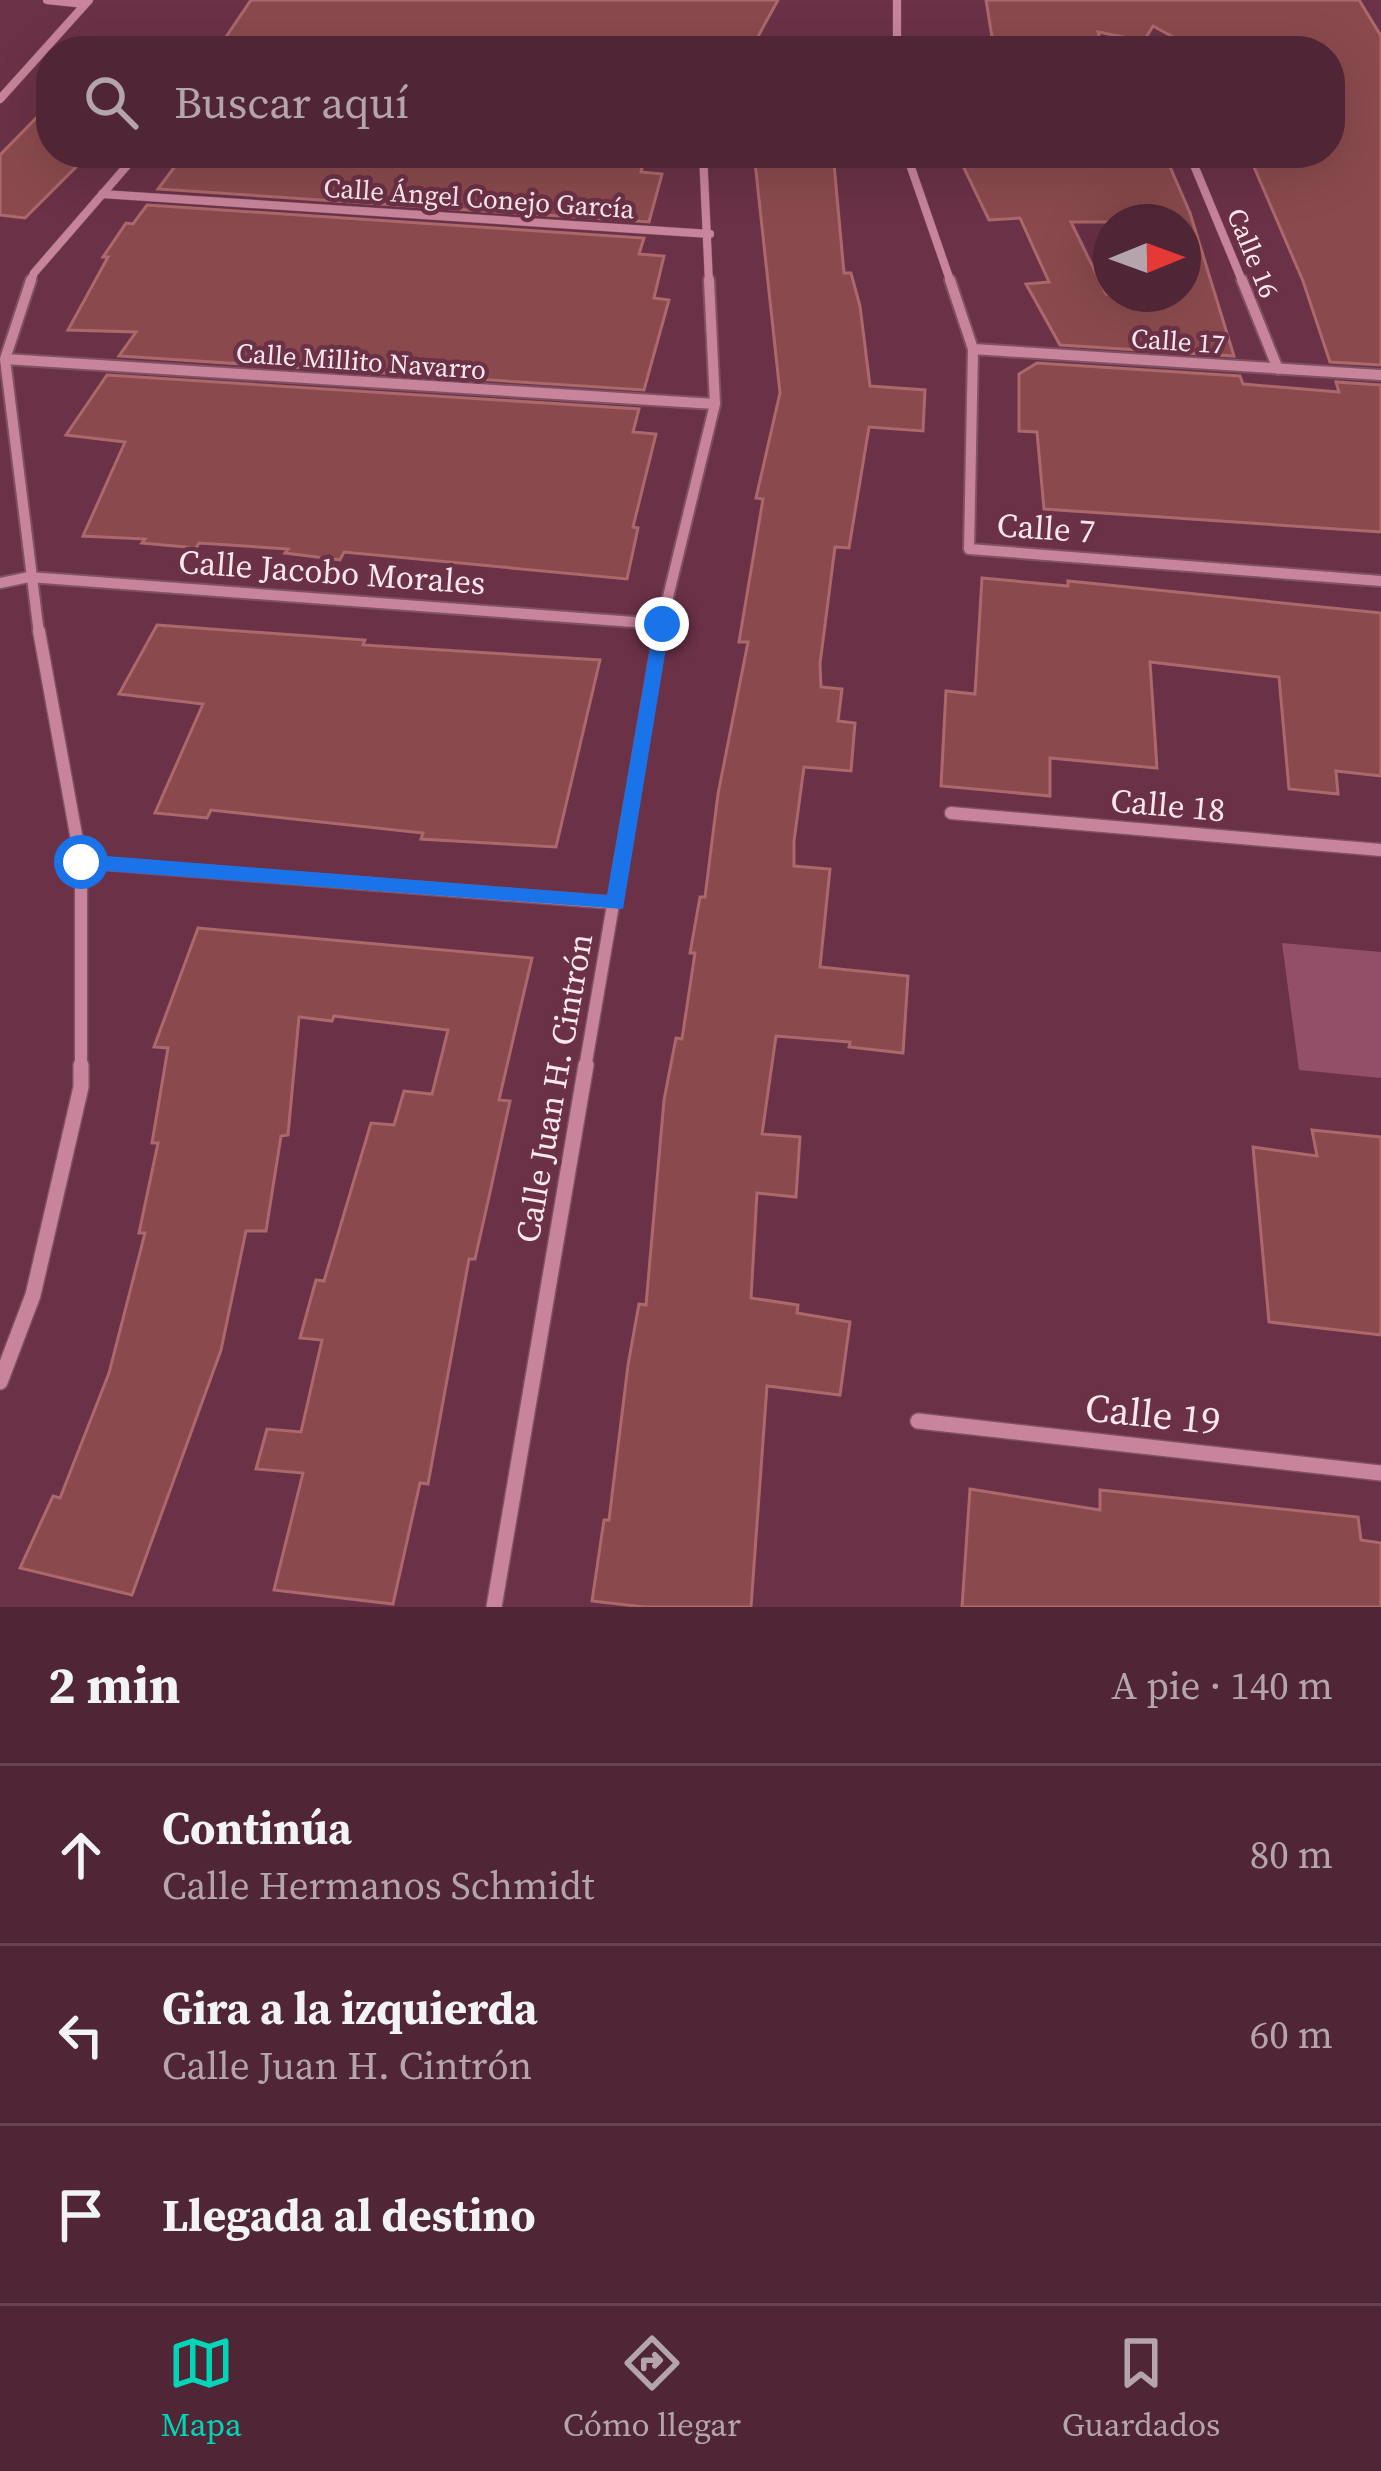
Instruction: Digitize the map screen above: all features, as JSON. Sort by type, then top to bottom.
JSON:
[{"type":"street","points":[[47,0],[87,2]]},
{"type":"street","points":[[897,0],[897,36]]},
{"type":"street","points":[[57,36],[87,2]]},
{"type":"street","points":[[0,99],[36,59]]},
{"type":"street","points":[[0,1382],[33,1295],[81,1087],[81,862],[29,577],[5,359],[34,273],[125,168]]},
{"type":"street","name":"Calle Juan H. Cintrón","points":[[494,1607],[662,624],[715,404],[704,168]]},
{"type":"street","name":"Calle 7","points":[[911,168],[973,349],[969,549],[1381,580]]},
{"type":"street","name":"Calle 16","points":[[1195,168],[1278,368]]},
{"type":"street","name":"Calle Ángel Conejo García","points":[[102,194],[710,234]]},
{"type":"street","name":"Calle 17","points":[[973,349],[1381,375]]},
{"type":"street","name":"Calle Millito Navarro","points":[[5,359],[715,404]]},
{"type":"street","name":"Calle Jacobo Morales","points":[[0,583],[29,577],[662,624]]},
{"type":"street","name":"Calle 18","points":[[951,814],[1381,850]]},
{"type":"street","points":[[81,862],[616,903]]},
{"type":"street","name":"Calle 19","points":[[918,1421],[1381,1473]]},
{"type":"shaded area","points":[[1282,943],[1381,952],[1381,1078],[1299,1070]]},
{"type":"building","points":[[251,0],[778,0],[758,36],[227,36]]},
{"type":"building","points":[[986,0],[1359,0],[1381,36],[1381,365],[1330,362],[1303,281],[1254,168],[1345,168],[1345,36],[1171,36],[1153,26],[1147,36],[1098,32],[1099,36],[992,36]]},
{"type":"building","points":[[36,118],[36,168],[75,168],[25,218],[0,215],[0,155]]},
{"type":"building","points":[[174,168],[642,168],[641,172],[662,174],[649,222],[158,189]]},
{"type":"building","points":[[756,168],[834,168],[844,273],[851,273],[860,306],[870,386],[925,390],[923,431],[869,427],[849,548],[835,547],[820,664],[821,687],[842,689],[838,721],[855,723],[851,771],[804,767],[794,866],[830,869],[820,967],[908,976],[903,1053],[849,1047],[850,1042],[776,1036],[762,1134],[800,1137],[796,1197],[757,1193],[751,1298],[798,1305],[797,1313],[850,1322],[840,1395],[767,1386],[751,1607],[644,1607],[592,1601],[604,1520],[609,1520],[639,1304],[646,1305],[664,1100],[676,1038],[682,1039],[695,953],[690,953],[700,897],[705,897],[718,794],[748,642],[739,642],[763,499],[756,498],[780,393]]},
{"type":"building","points":[[964,168],[1170,168],[1186,204],[1093,204],[1093,222],[1071,222],[1093,267],[1093,312],[1201,312],[1201,249],[1234,356],[1060,345],[1026,284],[1049,282],[1020,218],[989,220]]},
{"type":"building","points":[[147,205],[644,238],[639,254],[664,256],[654,298],[669,300],[644,390],[119,356],[136,332],[68,330],[108,257],[103,257],[126,223],[133,224]]},
{"type":"building","points":[[1037,363],[1240,376],[1243,384],[1339,392],[1336,382],[1381,385],[1381,532],[1044,509],[1037,432],[1019,431],[1019,374]]},
{"type":"building","points":[[107,375],[639,409],[633,432],[656,434],[633,527],[638,528],[627,579],[344,552],[340,560],[285,553],[288,549],[199,543],[196,548],[83,536],[125,442],[66,435]]},
{"type":"building","points":[[982,578],[1068,586],[1068,581],[1381,613],[1381,776],[1336,771],[1338,794],[1289,789],[1279,677],[1150,662],[1157,768],[1050,758],[1050,796],[941,786],[946,691],[975,694]]},
{"type":"building","points":[[157,625],[365,640],[363,645],[600,660],[556,847],[421,839],[423,833],[211,810],[207,818],[155,813],[203,704],[119,694]]},
{"type":"building","points":[[198,928],[532,958],[499,1100],[510,1101],[475,1259],[469,1259],[428,1484],[420,1483],[393,1604],[274,1590],[303,1473],[256,1469],[267,1429],[301,1432],[322,1340],[300,1338],[316,1280],[324,1281],[371,1123],[394,1125],[404,1091],[432,1094],[448,1030],[334,1016],[332,1021],[299,1017],[288,1135],[281,1136],[266,1231],[246,1231],[221,1350],[132,1595],[20,1568],[53,1496],[60,1498],[109,1373],[145,1233],[139,1233],[158,1143],[152,1143],[168,1048],[154,1047]]},
{"type":"building","points":[[1312,1130],[1381,1137],[1381,1335],[1269,1322],[1253,1147],[1317,1156]]},
{"type":"building","points":[[970,1489],[1100,1510],[1100,1490],[1358,1517],[1361,1540],[1381,1543],[1381,1607],[962,1607]]},
{"type":"route","points":[[81,862],[616,903],[662,624]]}]
